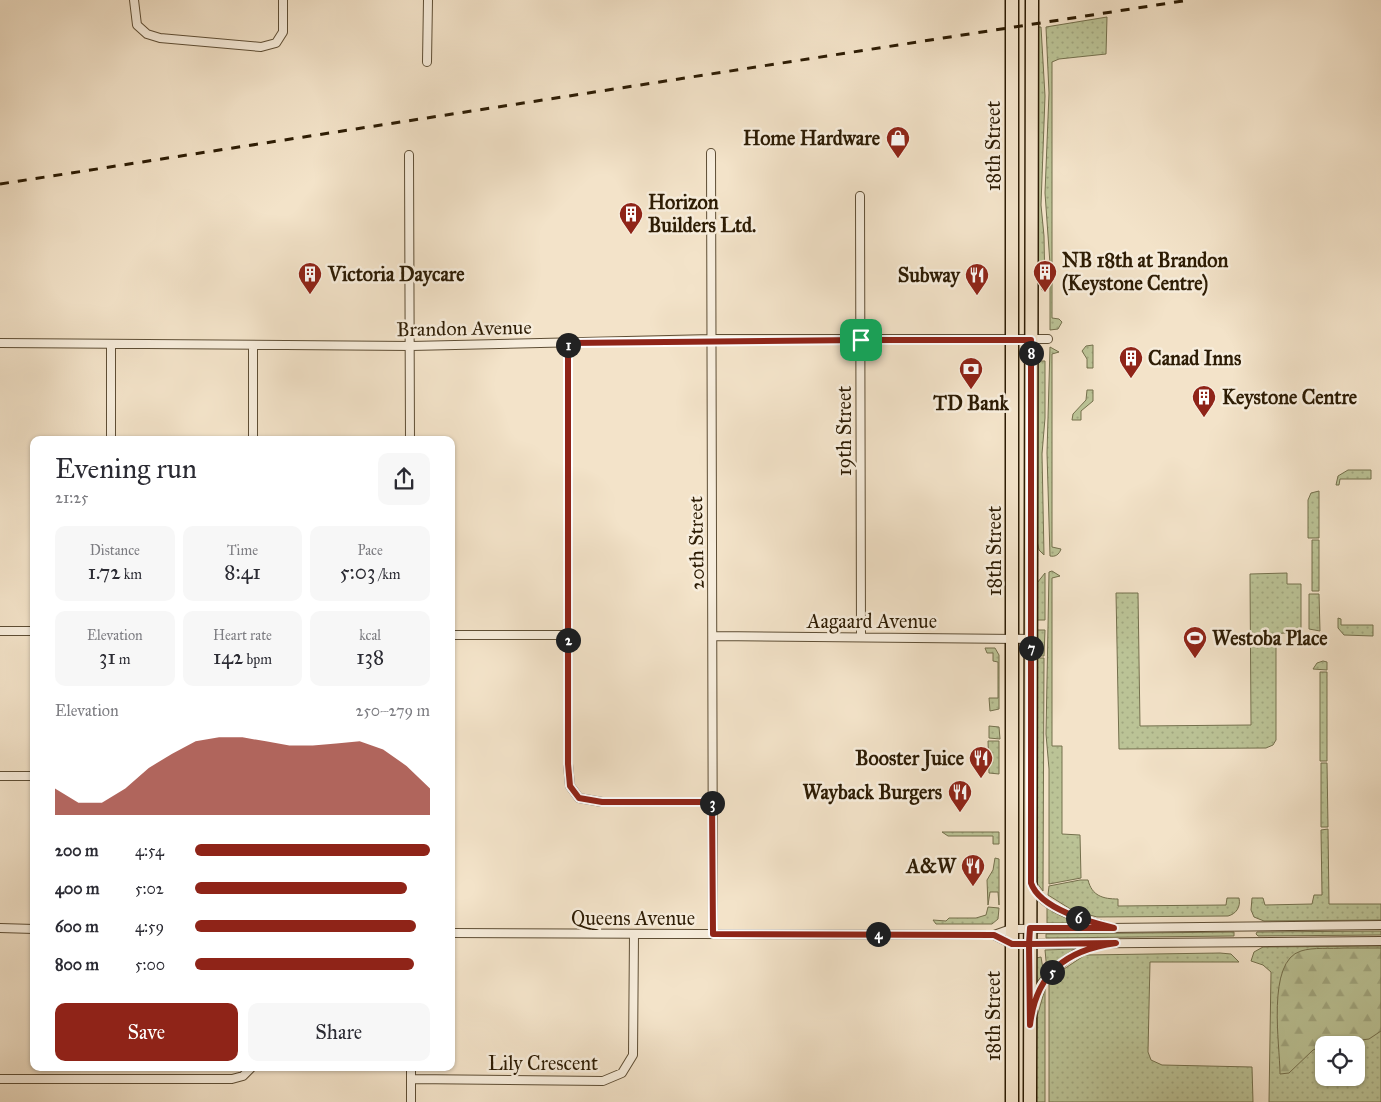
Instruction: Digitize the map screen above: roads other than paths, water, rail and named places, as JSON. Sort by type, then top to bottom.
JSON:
[{"type":"main road","name":"18th Street","points":[[1012,0],[1012,1102]]},
{"type":"main road","name":"18th Street","points":[[1030,1102],[1032,0]]},
{"type":"street","points":[[134,0],[137,25],[147,34],[160,38],[261,47],[276,43],[282,32],[283,0]]},
{"type":"street","points":[[428,0],[428,62]]},
{"type":"street","name":"20th Street","points":[[711,153],[713,934]]},
{"type":"street","points":[[409,155],[410,436]]},
{"type":"street","name":"19th Street","points":[[860,196],[861,637]]},
{"type":"street","name":"Brandon Avenue","points":[[0,343],[411,346],[712,339],[1048,339]]},
{"type":"street","points":[[568,343],[568,764],[570,786],[579,798],[602,802],[712,802]]},
{"type":"street","points":[[111,344],[111,436]]},
{"type":"street","points":[[253,345],[253,436]]},
{"type":"street","points":[[0,631],[30,631]]},
{"type":"street","points":[[455,635],[568,636]]},
{"type":"street","name":"Aagaard Avenue","points":[[713,636],[1031,639]]},
{"type":"street","points":[[0,776],[30,776]]},
{"type":"street","points":[[1030,871],[1034,889],[1050,903],[1076,917],[1114,928]]},
{"type":"street","points":[[994,935],[1012,929],[1030,928],[1381,925]]},
{"type":"street","points":[[0,928],[30,929]]},
{"type":"street","name":"Queens Avenue","points":[[455,934],[994,935]]},
{"type":"street","name":"Lily Crescent","points":[[411,1079],[603,1081],[622,1073],[632,1055],[634,934]]},
{"type":"street","points":[[994,935],[1012,944],[1381,941]]},
{"type":"street","points":[[1030,1025],[1034,997],[1051,973],[1079,952],[1116,943]]},
{"type":"street","points":[[0,1079],[232,1079],[243,1076],[249,1071]]},
{"type":"street","points":[[411,1071],[411,1102]]},
{"type":"railway","points":[[0,184],[1189,0]]},
{"type":"place","name":"Home Hardware","points":[[898,159]]},
{"type":"place","name":"Horizon Builders Ltd.","points":[[631,235]]},
{"type":"place","name":"NB 18th at Brandon (Keystone Centre)","points":[[1045,293]]},
{"type":"place","name":"Victoria Daycare","points":[[310,295]]},
{"type":"place","name":"Subway","points":[[977,296]]},
{"type":"place","name":"Canad Inns","points":[[1131,379]]},
{"type":"place","name":"TD Bank","points":[[971,390]]},
{"type":"place","name":"Keystone Centre","points":[[1204,418]]},
{"type":"place","name":"Westoba Place","points":[[1195,659]]},
{"type":"place","name":"Booster Juice","points":[[981,779]]},
{"type":"place","name":"Wayback Burgers","points":[[960,813]]},
{"type":"place","name":"A&W","points":[[973,887]]}]
